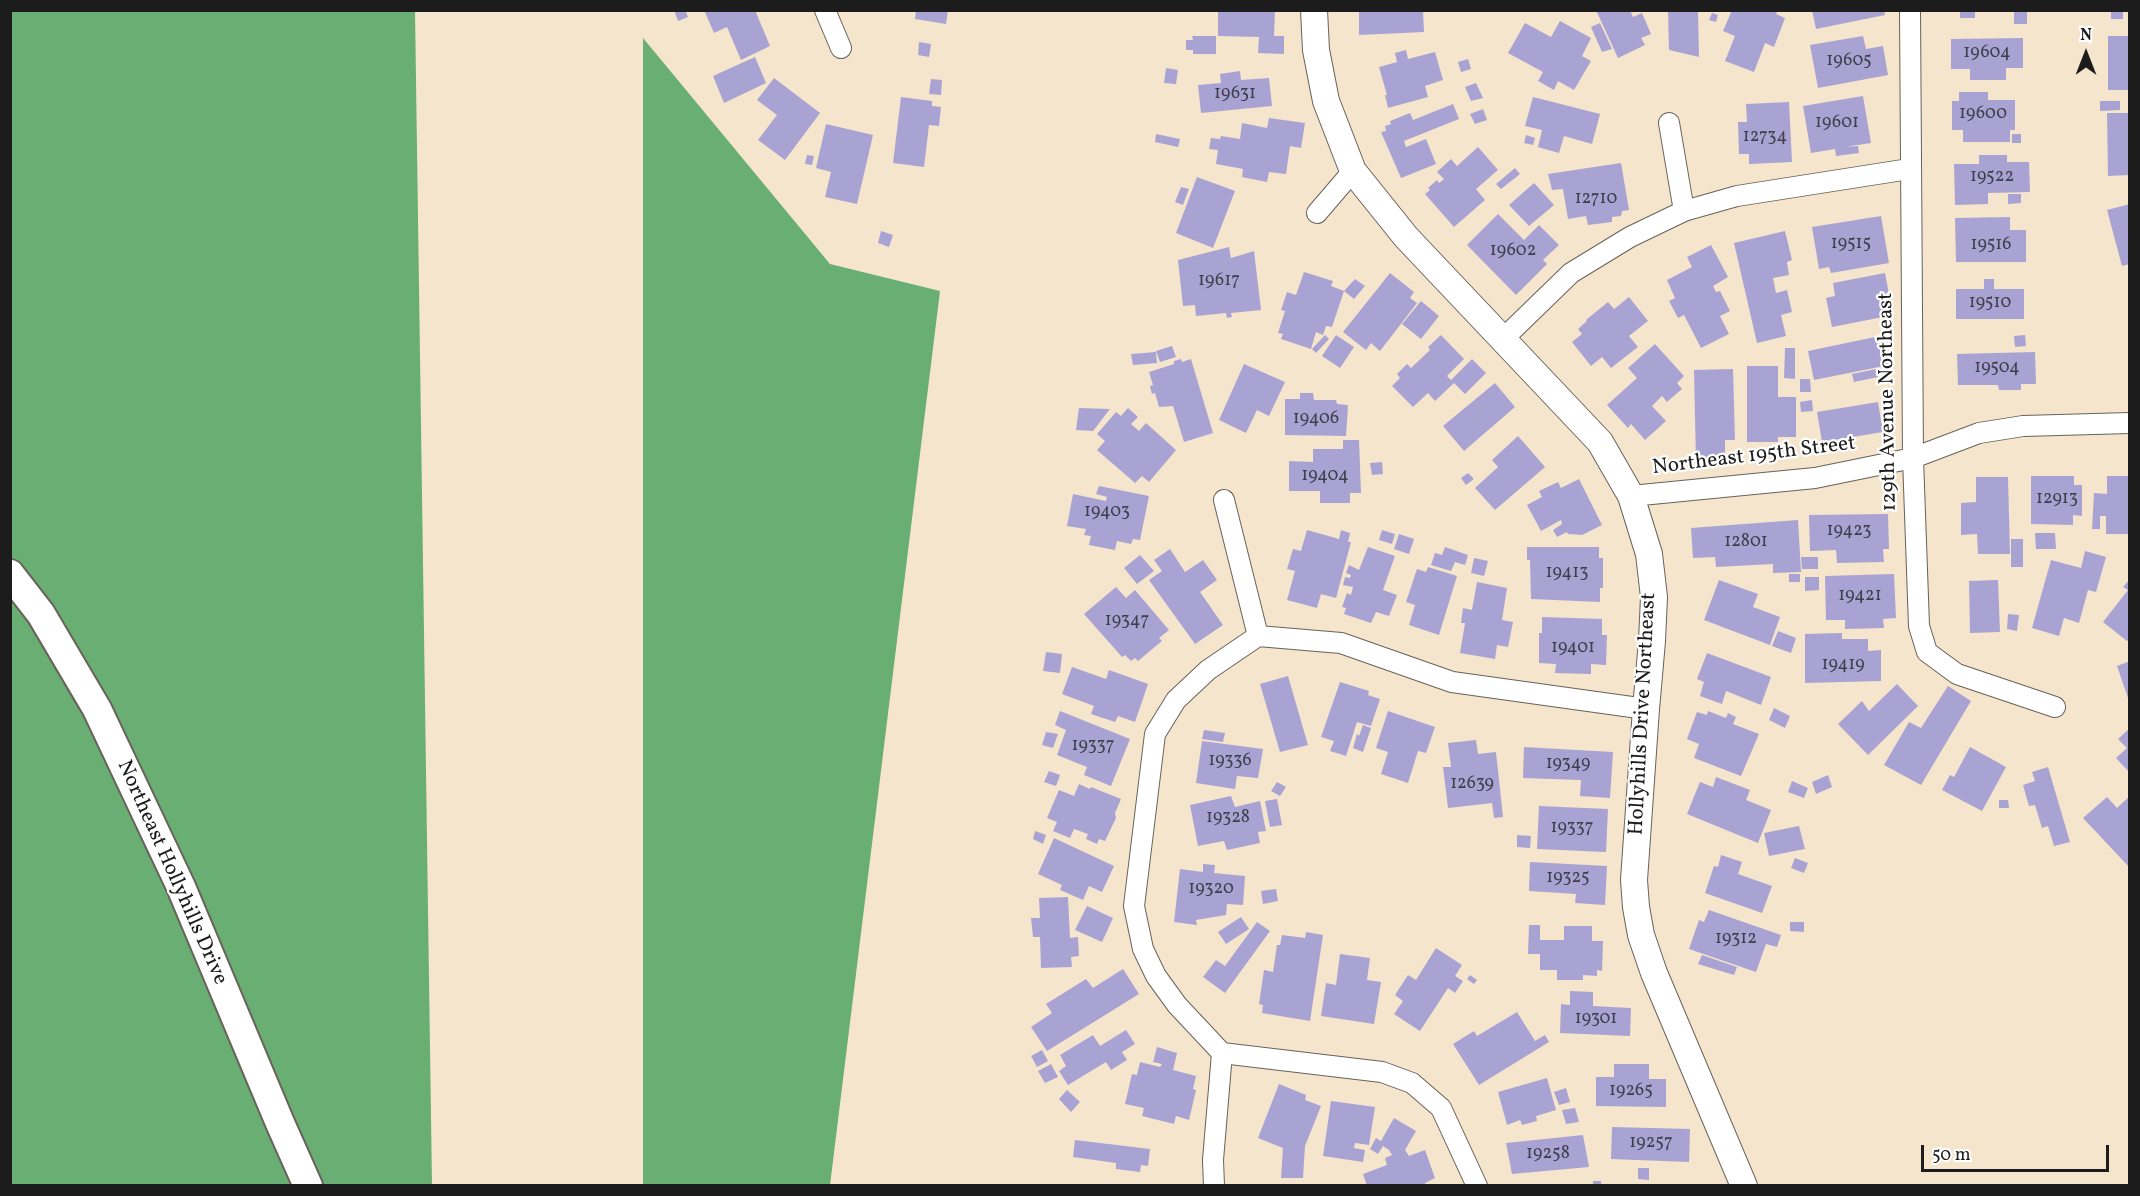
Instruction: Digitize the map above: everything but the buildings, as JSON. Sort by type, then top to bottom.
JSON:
[{"type":"main road","name":"Northeast Hollyhills Drive","points":[[10,574],[41,614],[97,709],[181,887],[308,1185]]},
{"type":"street","points":[[825,10],[841,48]]},
{"type":"street","name":"Hollyhills Drive Northeast","points":[[1314,10],[1316,50],[1326,100],[1353,171],[1407,237],[1600,442],[1631,496],[1649,555],[1654,597],[1634,880],[1636,907],[1641,935],[1654,973],[1744,1185]]},
{"type":"street","name":"129th Avenue Northeast","points":[[1910,10],[1909,169],[1913,458],[1919,626],[1927,652],[1957,674],[2055,707]]},
{"type":"street","points":[[1669,123],[1684,211]]},
{"type":"street","points":[[1503,339],[1572,273],[1630,237],[1684,211],[1737,196],[1909,169]]},
{"type":"street","points":[[1317,213],[1353,171]]},
{"type":"street","name":"Northeast 195th Street","points":[[1631,496],[1815,478],[1913,458],[1979,433],[2023,426],[2130,423]]},
{"type":"street","points":[[1224,500],[1258,636]]},
{"type":"street","points":[[1477,1185],[1441,1108],[1412,1083],[1382,1072],[1222,1053],[1177,1005],[1156,976],[1143,949],[1134,906],[1155,734],[1176,700],[1208,670],[1258,636],[1341,643],[1452,682],[1646,710]]},
{"type":"street","points":[[1214,1185],[1212,1160],[1222,1053]]},
{"type":"green space","points":[[10,11],[415,11],[432,1185],[11,1185]]},
{"type":"green space","points":[[643,38],[830,264],[940,291],[830,1185],[643,1185]]}]
